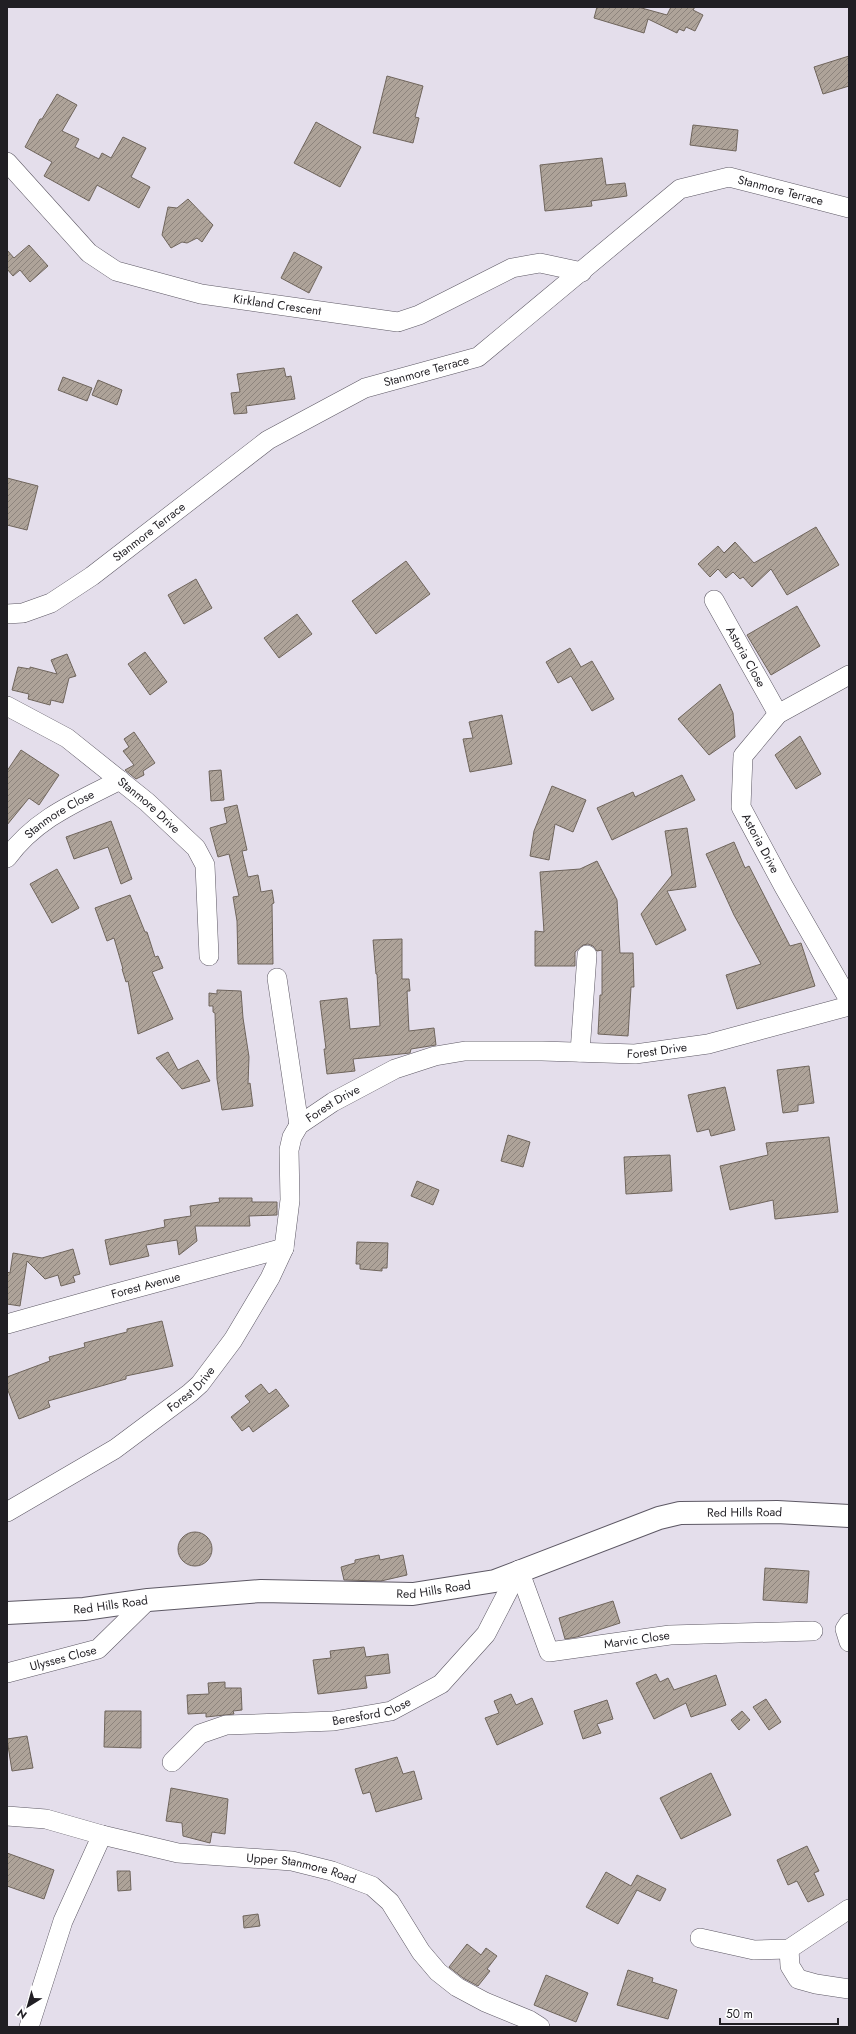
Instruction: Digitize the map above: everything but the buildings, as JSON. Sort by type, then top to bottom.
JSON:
[{"type":"main road","name":"Red Hills Road","points":[[7,1613],[84,1609],[148,1600],[262,1591],[413,1594],[495,1581],[519,1570],[659,1518],[680,1513],[777,1512],[849,1516]]},
{"type":"street","name":"Kirkland Crescent","points":[[10,171],[88,253],[105,264],[116,271],[201,294],[398,322],[419,315],[512,268],[540,263],[582,272]]},
{"type":"street","name":"Stanmore Terrace","points":[[7,614],[22,612],[51,602],[92,576],[268,440],[365,388],[478,357],[680,189],[729,177],[849,208]]},
{"type":"street","name":"Astoria Close","points":[[714,600],[778,714]]},
{"type":"street","name":"Astoria Drive","points":[[849,675],[778,714],[743,756],[740,807],[849,1000]]},
{"type":"street","name":"Stanmore Drive","points":[[7,706],[67,738],[147,802],[196,848],[205,865],[209,956]]},
{"type":"street","name":"Stanmore Close","points":[[7,858],[18,843],[56,812],[120,780]]},
{"type":"street","points":[[580,1052],[587,955]]},
{"type":"street","points":[[277,978],[299,1125]]},
{"type":"street","name":"Forest Drive","points":[[7,1512],[115,1449],[200,1384],[233,1340],[270,1278],[284,1248],[290,1200],[289,1150],[292,1137],[299,1125],[333,1102],[395,1070],[435,1056],[465,1052],[580,1052],[635,1054],[708,1044],[849,1006]]},
{"type":"street","name":"Forest Avenue","points":[[7,1324],[110,1294],[284,1248]]},
{"type":"street","name":"Marvic Close","points":[[519,1570],[549,1652],[670,1635],[813,1631]]},
{"type":"street","name":"Beresford Close","points":[[172,1762],[200,1734],[226,1725],[334,1722],[391,1711],[441,1684],[486,1634],[519,1570]]},
{"type":"street","name":"Ulysses Close","points":[[7,1673],[98,1649],[148,1600]]},
{"type":"street","points":[[849,1624],[845,1629],[849,1642]]},
{"type":"street","name":"Upper Stanmore Road","points":[[7,1816],[46,1819],[102,1835],[178,1853],[292,1861],[332,1871],[372,1886],[390,1902],[421,1952],[438,1972],[457,1987],[485,2002],[529,2020],[540,2027]]},
{"type":"street","points":[[29,2027],[63,1921],[102,1835]]},
{"type":"street","points":[[700,1938],[754,1950],[789,1949],[849,1909]]},
{"type":"street","points":[[789,1949],[790,1966],[798,1979],[816,1984],[849,1988]]}]
